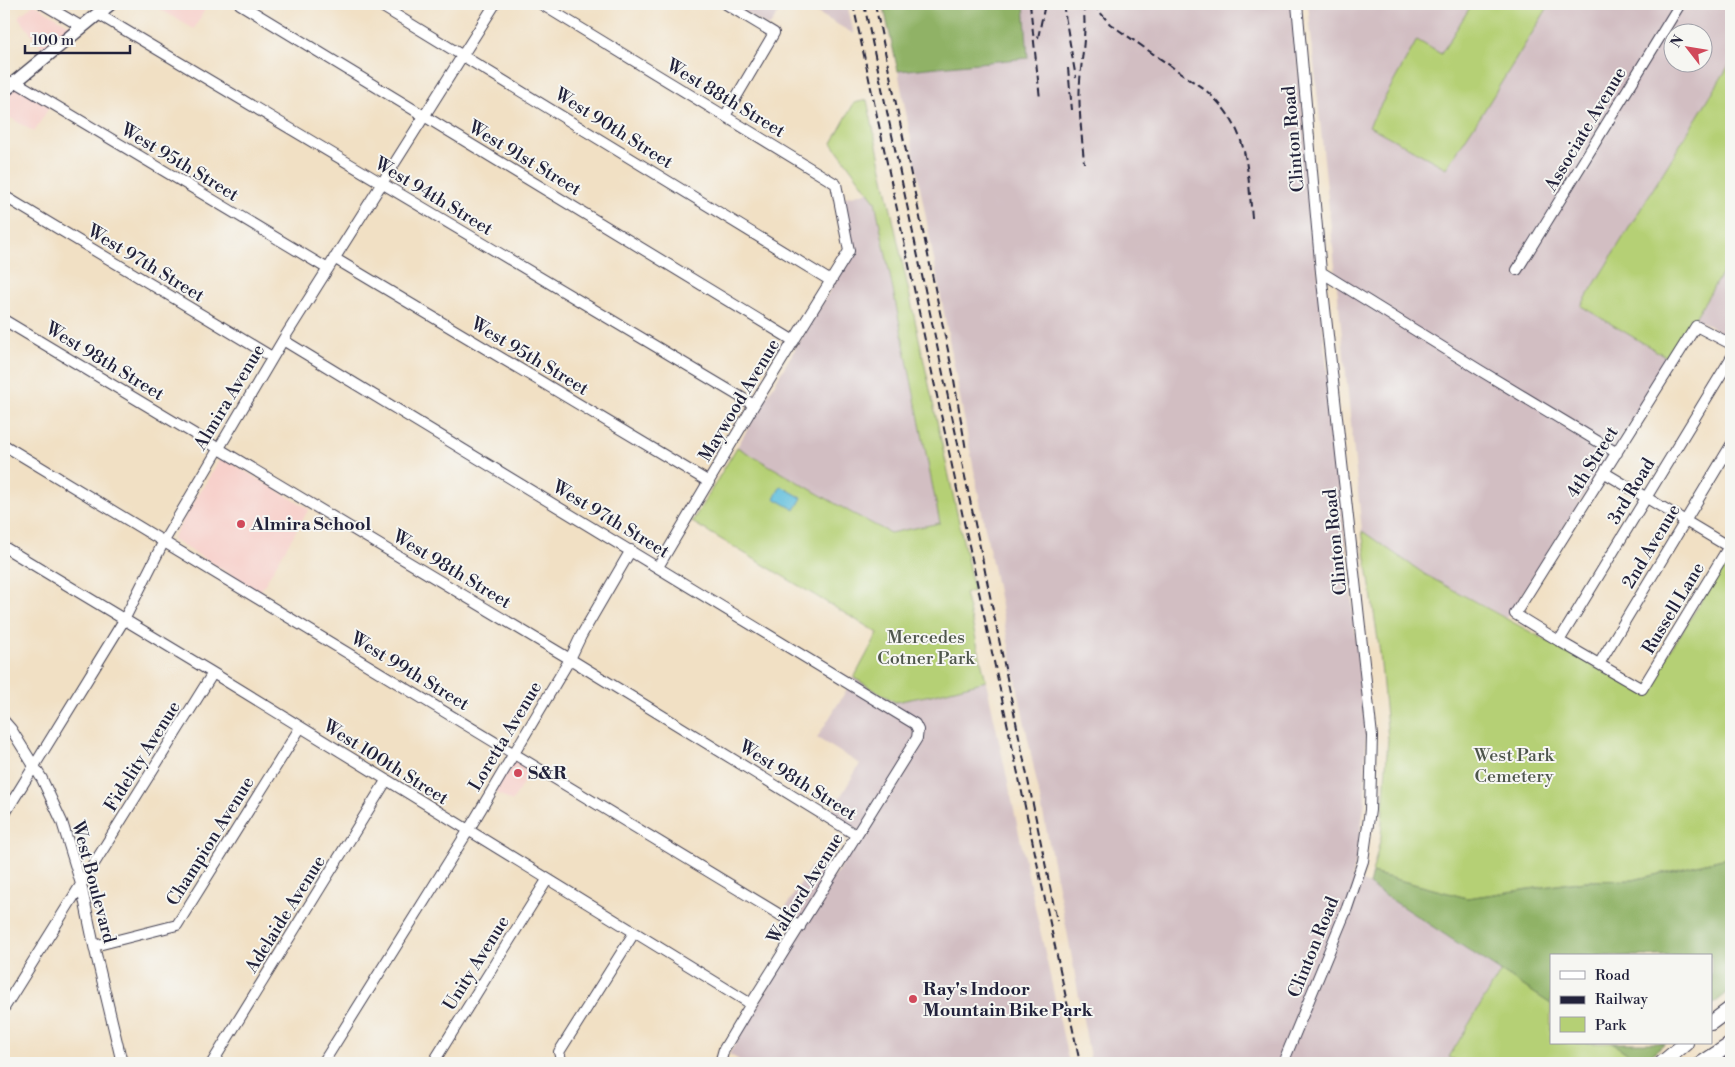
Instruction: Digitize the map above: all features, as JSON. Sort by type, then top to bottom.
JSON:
[{"type":"highway","points":[[1712,1022],[1731,1008]]},
{"type":"highway","points":[[1662,1063],[1685,1044]]},
{"type":"highway","points":[[1702,1063],[1731,1044]]},
{"type":"main road","points":[[4,91],[110,4]]},
{"type":"street","points":[[43,4],[82,28]]},
{"type":"street","name":"West 91st Street","points":[[240,4],[794,341]]},
{"type":"street","name":"West 90th Street","points":[[378,4],[831,281]]},
{"type":"street","name":"Almira Avenue","points":[[4,815],[124,620],[164,541],[272,357],[495,4]]},
{"type":"street","name":"West 88th Street","points":[[541,4],[836,184],[849,251]]},
{"type":"street","points":[[725,116],[774,33],[726,4]]},
{"type":"street","name":"Clinton Road","points":[[1283,1063],[1347,908],[1363,861],[1370,810],[1372,736],[1321,272],[1297,4]]},
{"type":"street","name":"Associate Avenue","points":[[1517,270],[1680,4]]},
{"type":"street","name":"West 94th Street","points":[[98,14],[754,405]]},
{"type":"street","name":"West 95th Street","points":[[16,82],[328,269]]},
{"type":"street","name":"West 97th Street","points":[[4,196],[272,357]]},
{"type":"street","name":"Maywood Avenue","points":[[658,567],[754,405],[849,251]]},
{"type":"street","name":"West 95th Street","points":[[334,258],[709,482]]},
{"type":"street","points":[[1321,272],[1617,453]]},
{"type":"street","name":"West 98th Street","points":[[4,320],[570,659],[856,835]]},
{"type":"street","name":"4th Street","points":[[1559,642],[1515,614],[1696,326],[1731,344]]},
{"type":"street","name":"West 97th Street","points":[[283,340],[915,724],[918,730]]},
{"type":"street","name":"3rd Road","points":[[1559,642],[1731,358]]},
{"type":"street","name":"West 99th Street","points":[[4,445],[800,927]]},
{"type":"street","name":"2nd Avenue","points":[[1599,664],[1731,445]]},
{"type":"street","points":[[1605,473],[1730,545]]},
{"type":"street","name":"Russell Lane","points":[[1599,664],[1642,689],[1730,545]]},
{"type":"street","name":"West 100th Street","points":[[4,547],[213,673],[751,1004]]},
{"type":"street","name":"Loretta Avenue","points":[[323,1063],[468,831],[570,659],[580,636],[631,550]]},
{"type":"street","points":[[1559,642],[1599,664]]},
{"type":"street","name":"Fidelity Avenue","points":[[4,1008],[213,673]]},
{"type":"street","name":"West Boulevard","points":[[4,721],[34,766],[62,822],[81,884],[122,1063]]},
{"type":"street","name":"Champion Avenue","points":[[94,946],[177,925],[300,728]]},
{"type":"street","name":"Walford Avenue","points":[[720,1063],[724,1049],[917,738],[918,730]]},
{"type":"street","name":"Adelaide Avenue","points":[[212,1063],[386,781]]},
{"type":"street","name":"Unity Avenue","points":[[433,1063],[547,880]]},
{"type":"street","points":[[562,1063],[559,1052],[634,933]]},
{"type":"shaded area","points":[[34,4],[73,27],[44,50],[18,17]]},
{"type":"shaded area","points":[[151,4],[208,4],[194,29]]},
{"type":"shaded area","points":[[732,4],[784,4],[769,27]]},
{"type":"shaded area","points":[[802,4],[847,4],[854,34]]},
{"type":"shaded area","points":[[1024,4],[1293,4],[1326,359],[1366,732],[1365,801],[1357,858],[1352,877],[1369,885],[1501,971],[1449,1057],[1458,1063],[1091,1063],[1067,931],[984,523],[898,71],[1028,58]]},
{"type":"shaded area","points":[[1308,4],[1472,4],[1441,55],[1417,40],[1445,168],[1482,114],[1550,4],[1731,4],[1731,62],[1581,306],[1670,359],[1507,618],[1426,575],[1362,531]]},
{"type":"shaded area","points":[[17,86],[50,106],[34,132],[4,114],[4,97]]},
{"type":"shaded area","points":[[868,192],[875,201],[940,523],[890,533],[737,447],[852,253],[842,198]]},
{"type":"shaded area","points":[[1731,258],[1731,338],[1695,318]]},
{"type":"shaded area","name":"Almira School","points":[[221,457],[309,509],[260,592],[172,539]]},
{"type":"shaded area","points":[[854,678],[895,702],[986,681],[1069,1063],[744,1063],[729,1054],[805,926],[783,912],[811,866],[833,879],[860,832],[830,814],[860,764],[817,738]]},
{"type":"shaded area","points":[[515,757],[532,767],[512,802],[494,791]]},
{"type":"green space","points":[[883,4],[1024,4],[1028,58],[898,71]]},
{"type":"green space","points":[[1472,4],[1550,4],[1446,168],[1369,126],[1417,40],[1441,54]]},
{"type":"green space","points":[[1731,62],[1731,258],[1670,359],[1581,306]]},
{"type":"green space","name":"Mercedes Cotner Park","points":[[867,100],[974,591],[965,593],[986,681],[895,702],[854,678],[878,633],[692,522],[737,447],[890,533],[940,523],[875,201],[832,143],[854,103]]},
{"type":"green space","name":"West Park Cemetery","points":[[1362,531],[1426,575],[1643,693],[1731,554],[1731,857],[1633,880],[1585,881],[1467,898],[1372,873],[1381,837],[1388,739],[1380,654]]},
{"type":"green space","points":[[1731,857],[1731,990],[1712,1005],[1712,954],[1550,954],[1550,1003],[1369,885],[1372,873],[1467,898],[1585,881],[1633,880]]},
{"type":"green space","points":[[1501,971],[1550,1003],[1550,1044],[1614,1044],[1642,1063],[1458,1063],[1449,1057]]},
{"type":"green space","points":[[1614,1044],[1664,1044],[1642,1063]]},
{"type":"water","points":[[781,486],[802,498],[795,510],[774,498]]},
{"type":"railway","points":[[853,4],[1080,1063]]},
{"type":"railway","points":[[864,4],[980,547],[1057,921]]},
{"type":"railway","points":[[875,4],[953,374],[966,450]]},
{"type":"railway","points":[[1030,4],[1040,99]]},
{"type":"railway","points":[[1038,38],[1045,4]]},
{"type":"railway","points":[[1063,4],[1076,78]]},
{"type":"railway","points":[[1083,4],[1084,33],[1080,81],[1080,122],[1084,163]]},
{"type":"railway","points":[[1093,4],[1110,24],[1204,89],[1230,117],[1243,147],[1249,181],[1252,218]]},
{"type":"railway","points":[[1068,68],[1072,110]]},
{"type":"place","name":"Almira School","points":[[241,524]]},
{"type":"place","name":"S&R","points":[[518,773]]},
{"type":"place","name":"Ray's Indoor Mountain Bike Park","points":[[913,999]]}]
